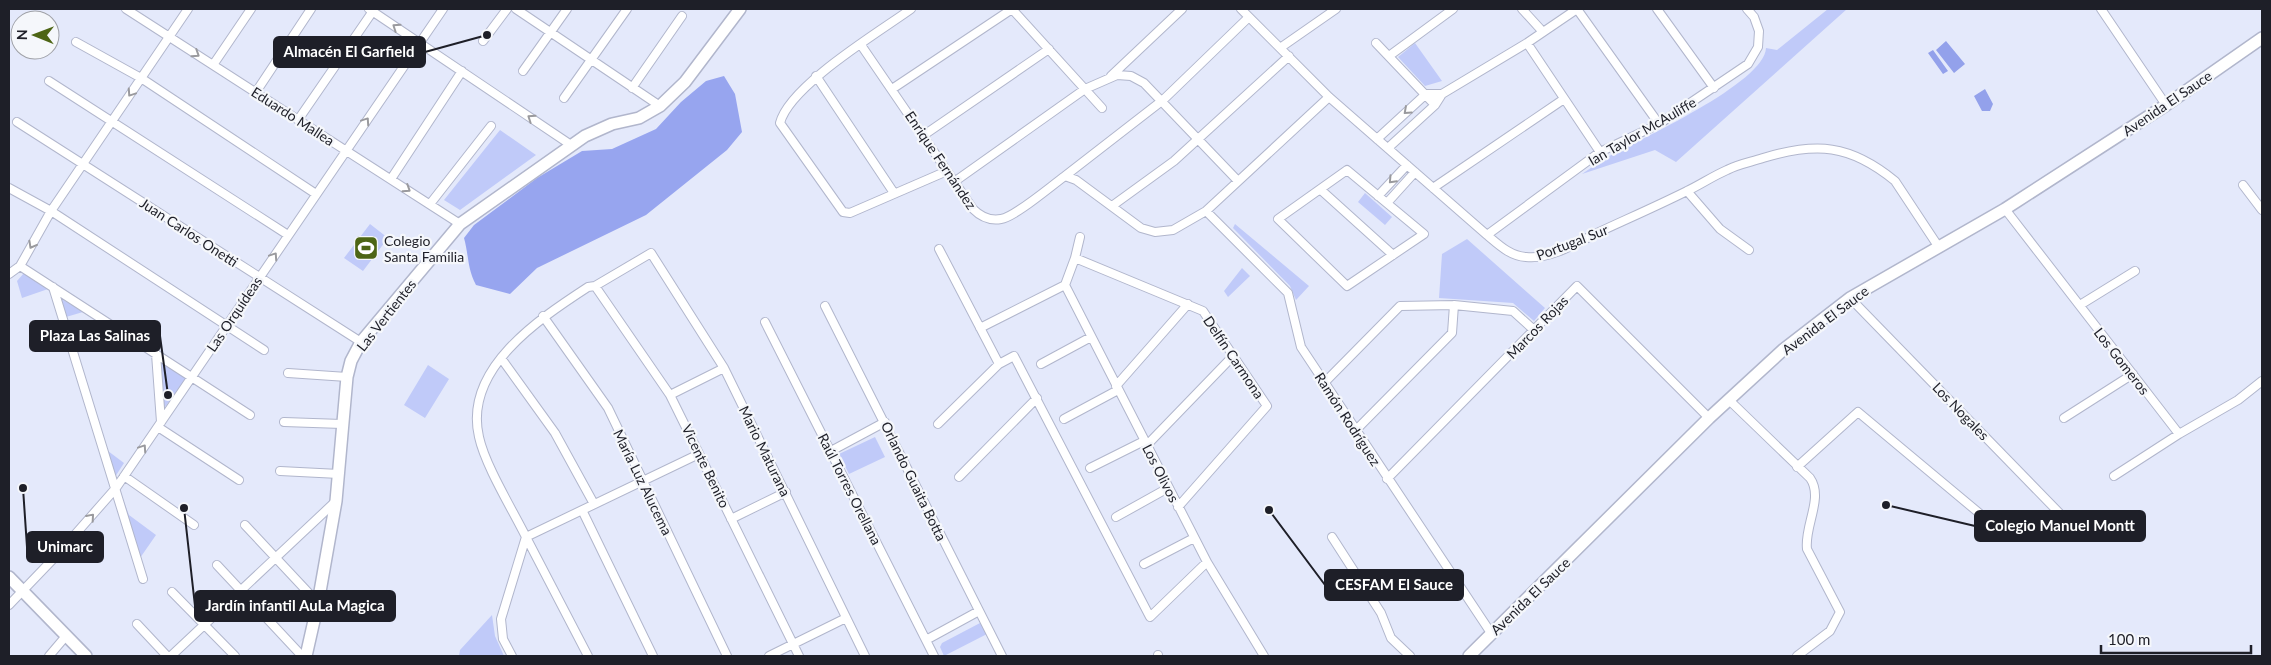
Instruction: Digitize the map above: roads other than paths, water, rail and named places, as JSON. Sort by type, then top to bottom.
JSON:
[{"type":"street","name":"Eduardo Mallea","points":[[126,9],[460,224]]},
{"type":"street","points":[[9,274],[20,266],[50,211],[188,9]]},
{"type":"street","points":[[213,65],[251,9]]},
{"type":"street","points":[[256,92],[311,9]]},
{"type":"street","name":"Las Orquídeas","points":[[9,605],[57,555],[116,488],[442,9]]},
{"type":"street","points":[[483,41],[507,9]]},
{"type":"street","points":[[516,9],[660,106]]},
{"type":"street","points":[[523,71],[567,9]]},
{"type":"street","points":[[564,98],[627,9]]},
{"type":"street","name":"Las Vertientes","points":[[306,656],[318,603],[336,501],[347,377],[351,361],[361,342],[460,224],[585,136],[612,124],[639,118],[660,106],[685,82],[740,9]]},
{"type":"street","points":[[911,9],[816,76],[782,113],[780,123],[843,212],[850,213],[947,171]]},
{"type":"street","points":[[892,89],[1012,9],[1102,108]]},
{"type":"street","points":[[1109,77],[1182,9]]},
{"type":"street","name":"Portugal Sur","points":[[1241,9],[1329,96],[1487,235],[1513,254],[1526,258],[1541,257],[1579,242],[1729,169],[1793,149],[1815,148],[1838,151],[1868,162],[1894,181],[1938,246]]},
{"type":"street","points":[[1280,48],[1336,9]]},
{"type":"street","points":[[1390,56],[1453,9]]},
{"type":"street","points":[[1522,9],[1543,32]]},
{"type":"street","points":[[1388,148],[1435,105],[1442,94],[1527,43],[1577,9],[1658,124]]},
{"type":"street","points":[[1657,9],[1714,88]]},
{"type":"street","name":"Ian Taylor McAuliffe","points":[[1487,235],[1600,152],[1658,124],[1748,64],[1758,47],[1759,31],[1754,17],[1747,9]]},
{"type":"street","points":[[2100,9],[2166,106]]},
{"type":"street","points":[[298,120],[371,10],[571,145]]},
{"type":"street","points":[[632,88],[682,16]]},
{"type":"street","name":"Enrique Fernández","points":[[861,45],[977,213],[985,218],[996,220],[1007,218],[1065,176],[1162,100],[1249,17]]},
{"type":"street","name":"Avenida El Sauce","points":[[1470,656],[1709,418],[1784,349],[1850,298],[2005,209],[2166,106],[2262,38]]},
{"type":"street","points":[[76,42],[141,78],[316,194]]},
{"type":"street","points":[[1376,43],[1435,105]]},
{"type":"street","points":[[1527,43],[1600,152]]},
{"type":"street","points":[[924,134],[1049,49]]},
{"type":"street","points":[[1112,206],[1174,161],[1289,56]]},
{"type":"street","points":[[391,179],[462,71]]},
{"type":"street","points":[[954,182],[1085,88],[1109,77],[1124,75],[1138,79],[1162,100],[1238,181]]},
{"type":"street","points":[[816,76],[894,194]]},
{"type":"street","points":[[49,81],[288,236]]},
{"type":"street","points":[[1377,139],[1426,94],[1442,94]]},
{"type":"street","points":[[1065,176],[1076,180],[1112,206],[1134,225],[1155,232],[1173,230],[1206,211],[1329,96]]},
{"type":"street","points":[[1433,188],[1564,99]]},
{"type":"street","name":"Juan Carlos Onetti","points":[[18,122],[361,342]]},
{"type":"street","points":[[430,204],[490,126]]},
{"type":"street","points":[[1378,196],[1406,165]]},
{"type":"street","points":[[1347,170],[1378,196],[1424,234],[1347,286],[1278,219],[1347,170]]},
{"type":"street","points":[[1387,203],[1415,172]]},
{"type":"street","points":[[2243,185],[2262,210]]},
{"type":"street","points":[[9,188],[50,211],[264,350]]},
{"type":"street","points":[[1321,190],[1393,255]]},
{"type":"street","points":[[1687,191],[1720,229],[1749,250]]},
{"type":"street","name":"Los Gomeros","points":[[2005,209],[2179,434]]},
{"type":"street","name":"Ramón Rodríguez","points":[[1206,211],[1288,293],[1301,347],[1491,633]]},
{"type":"street","points":[[980,328],[1065,285],[1080,237]]},
{"type":"street","points":[[940,249],[999,364]]},
{"type":"street","name":"Mario Maturana","points":[[595,286],[651,253],[724,368],[865,656]]},
{"type":"street","name":"Delfín Carmona","points":[[1075,258],[1203,311],[1267,406],[1178,507]]},
{"type":"street","points":[[20,266],[250,415]]},
{"type":"street","points":[[2080,305],[2135,271]]},
{"type":"street","name":"Los Olivos","points":[[1065,285],[1194,538],[1264,656]]},
{"type":"street","points":[[588,656],[484,452],[476,421],[477,405],[482,390],[502,358],[543,316],[588,287],[595,286]]},
{"type":"street","name":"Vicente Benito","points":[[595,286],[670,395],[799,656]]},
{"type":"street","name":"Marcos Rojas","points":[[1387,479],[1535,331],[1577,286],[1709,418]]},
{"type":"street","points":[[53,288],[116,488],[142,579]]},
{"type":"street","name":"Los Nogales","points":[[1850,298],[2071,525]]},
{"type":"street","points":[[1064,419],[1117,388],[1188,304]]},
{"type":"street","points":[[1356,430],[1452,333],[1454,305]]},
{"type":"street","points":[[1324,383],[1400,306],[1454,305],[1513,311],[1535,331]]},
{"type":"street","name":"Orlando Guaita Botta","points":[[825,306],[1002,656]]},
{"type":"street","name":"María Luz Alucema","points":[[543,316],[608,408],[727,656]]},
{"type":"street","name":"Raúl Torres Orellana","points":[[765,322],[934,656]]},
{"type":"street","points":[[1041,364],[1091,337]]},
{"type":"street","points":[[156,354],[159,424],[239,480]]},
{"type":"street","points":[[1090,468],[1145,443],[1234,355]]},
{"type":"street","points":[[938,424],[999,364],[1014,356],[1150,617],[1207,562]]},
{"type":"street","points":[[502,358],[555,433],[594,504]]},
{"type":"street","points":[[670,395],[724,368]]},
{"type":"street","points":[[288,373],[347,377]]},
{"type":"street","points":[[2064,418],[2133,374]]},
{"type":"street","points":[[2114,476],[2179,434],[2238,400],[2262,380]]},
{"type":"street","points":[[959,476],[1037,398]]},
{"type":"street","points":[[1729,400],[1810,478],[1815,490],[1806,538],[1807,549],[1840,612],[1830,631],[1797,656]]},
{"type":"street","points":[[1797,467],[1858,412],[1985,518]]},
{"type":"street","points":[[284,422],[342,424]]},
{"type":"street","points":[[831,451],[885,422]]},
{"type":"street","points":[[512,656],[506,646],[502,632],[502,612],[526,537],[699,454]]},
{"type":"street","points":[[280,471],[339,474]]},
{"type":"street","points":[[124,476],[194,525]]},
{"type":"street","points":[[1116,517],[1168,488]]},
{"type":"street","points":[[731,519],[786,492]]},
{"type":"street","points":[[137,624],[169,656],[336,501]]},
{"type":"street","points":[[582,510],[653,656]]},
{"type":"street","points":[[245,525],[318,603]]},
{"type":"street","points":[[1332,537],[1381,613],[1391,638],[1410,656]]},
{"type":"street","points":[[1144,564],[1194,538]]},
{"type":"street","points":[[217,565],[302,656]]},
{"type":"street","points":[[9,578],[86,656]]},
{"type":"street","points":[[172,592],[235,656]]},
{"type":"street","points":[[926,640],[979,611]]},
{"type":"street","points":[[769,656],[846,618]]},
{"type":"street","points":[[49,656],[66,636]]},
{"type":"place","name":"Almacén El Garfield","points":[[487,35]]},
{"type":"place","name":"Colegio Santa Familia","points":[[366,248]]},
{"type":"place","name":"Plaza Las Salinas","points":[[168,395]]},
{"type":"place","name":"Unimarc","points":[[23,488]]},
{"type":"place","name":"Colegio Manuel Montt","points":[[1886,505]]},
{"type":"place","name":"Jardín infantil AuLa Magica","points":[[184,508]]},
{"type":"place","name":"CESFAM El Sauce","points":[[1269,510]]}]
